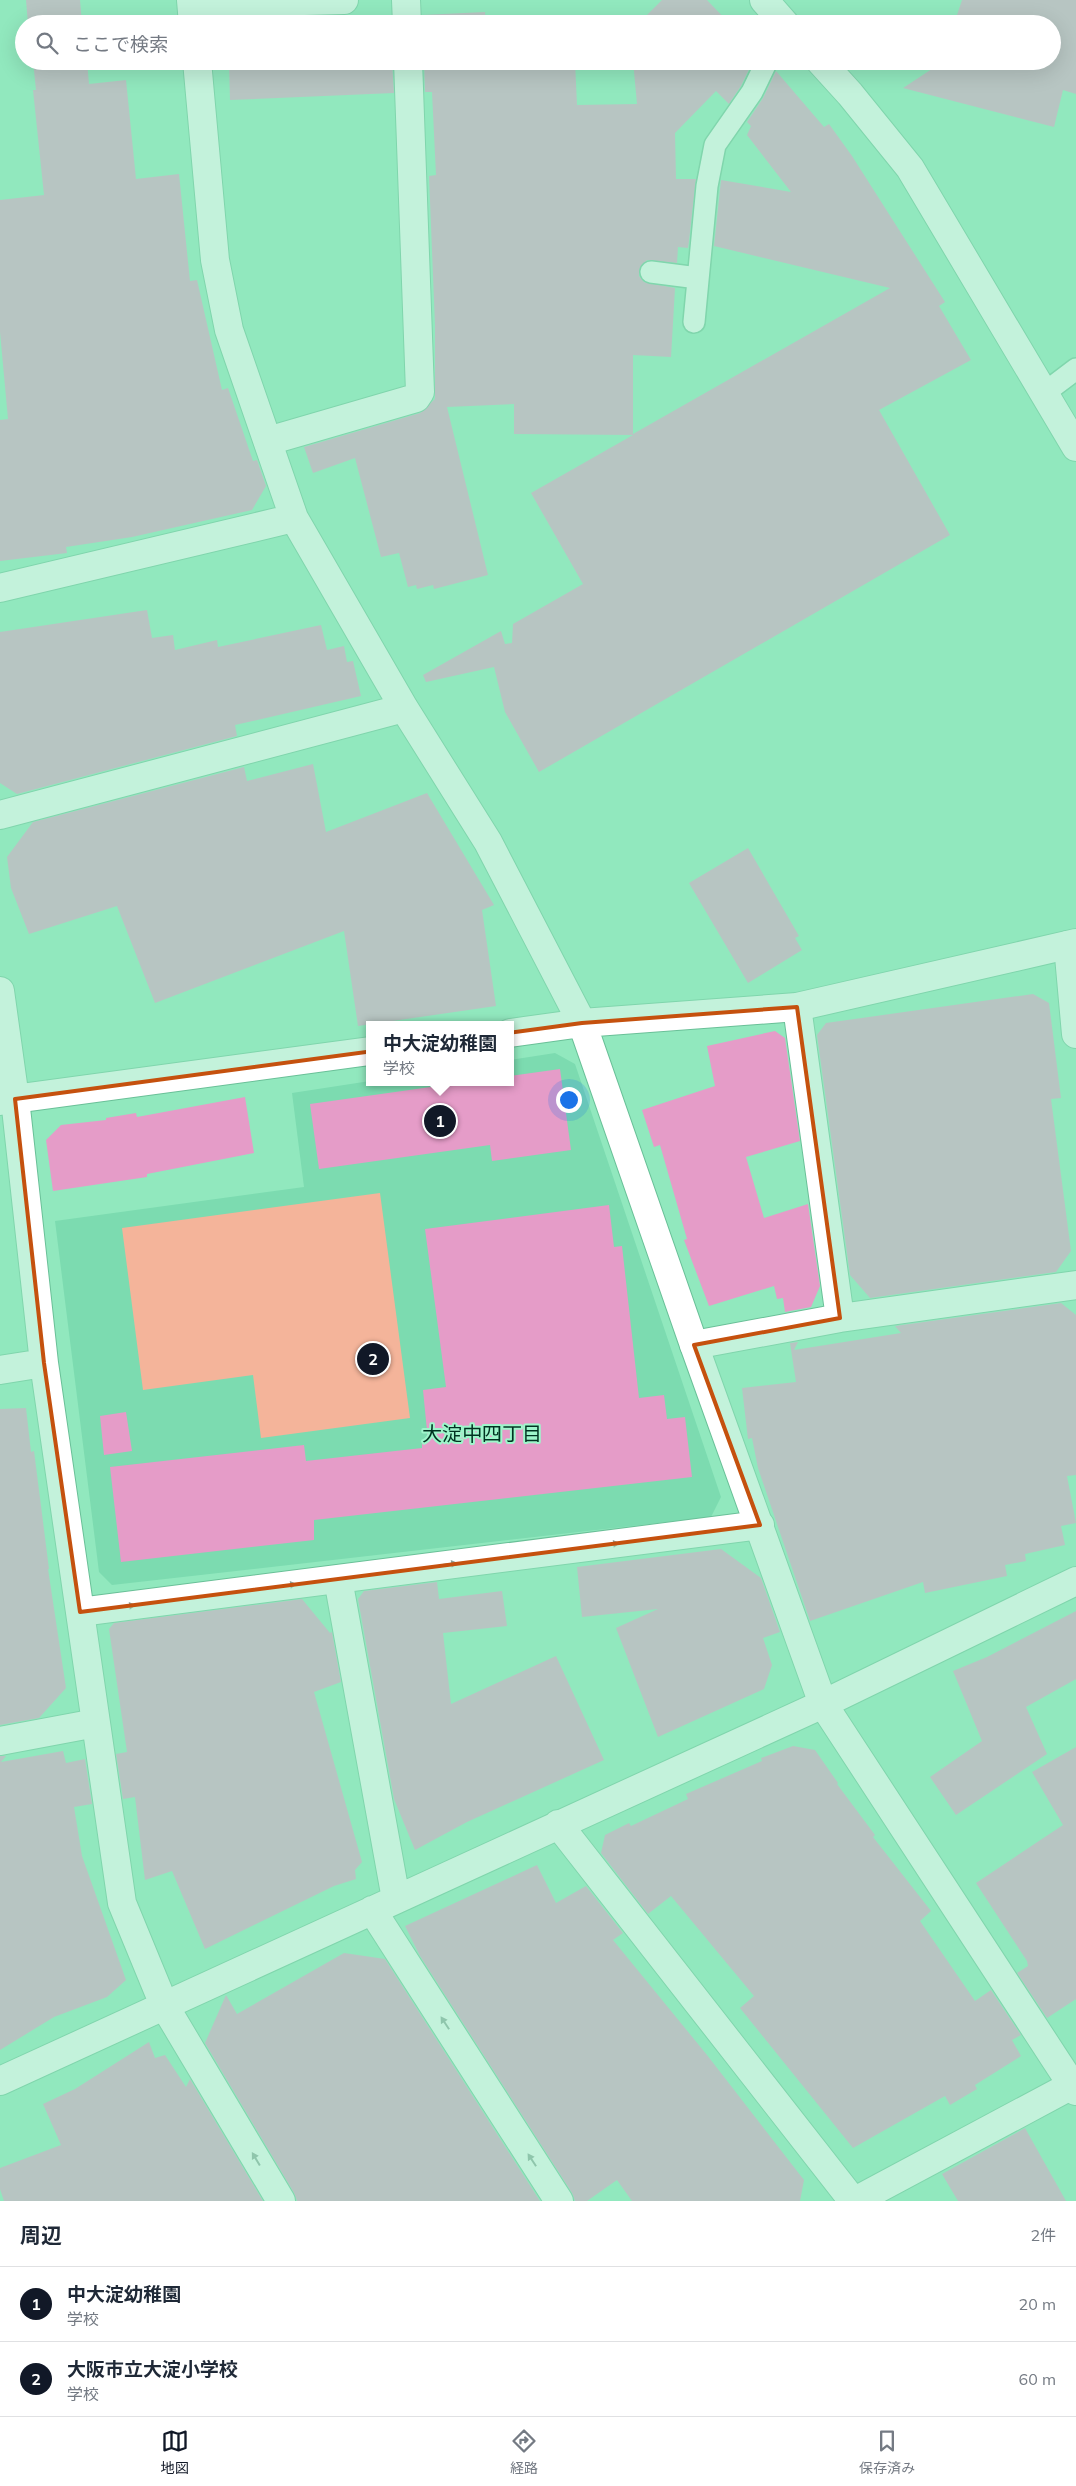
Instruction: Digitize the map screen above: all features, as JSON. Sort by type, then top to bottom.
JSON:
[{"type":"street","points":[[192,9],[344,0]]},
{"type":"street","points":[[406,0],[407,15]]},
{"type":"street","points":[[764,0],[777,15]]},
{"type":"street","points":[[198,70],[215,260],[229,330],[294,518],[404,708],[488,842],[582,1023],[694,1345],[824,1704],[1075,2086],[854,2201],[558,1824]]},
{"type":"street","points":[[268,441],[416,398],[420,392],[408,70]]},
{"type":"street","points":[[828,70],[910,168],[1076,447]]},
{"type":"street","points":[[0,588],[294,518]]},
{"type":"street","points":[[0,815],[404,708]]},
{"type":"street","points":[[514,1032],[582,1023],[797,1007],[1072,944],[1076,1034]]},
{"type":"street","points":[[0,991],[8,1100],[122,1904],[164,2005],[281,2201]]},
{"type":"street","points":[[797,1007],[840,1318]]},
{"type":"street","points":[[8,1100],[366,1052]]},
{"type":"street","points":[[694,1345],[840,1318],[1076,1285]]},
{"type":"street","points":[[0,1370],[44,1363]]},
{"type":"street","points":[[80,1612],[760,1525]]},
{"type":"street","points":[[338,1579],[396,1899]]},
{"type":"street","points":[[0,2081],[558,1824],[824,1704],[1076,1581]]},
{"type":"street","points":[[0,1741],[96,1723]]},
{"type":"street","points":[[372,1910],[559,2201]]},
{"type":"lane","points":[[694,322],[707,186],[715,145],[752,92],[763,70]]},
{"type":"lane","points":[[651,272],[698,278]]},
{"type":"lane","points":[[1043,394],[1076,369]]},
{"type":"highlighted area","points":[[797,1007],[840,1318],[694,1345],[760,1525],[80,1612],[44,1363],[15,1099],[582,1023]]},
{"type":"shaded area","points":[[555,1053],[575,1064],[721,1497],[711,1517],[112,1585],[99,1572],[55,1221],[304,1187],[292,1093],[366,1082],[366,1086],[514,1086],[514,1059]]},
{"type":"shaded area","points":[[380,1193],[410,1418],[261,1438],[253,1375],[143,1390],[122,1228]]},
{"type":"building","points":[[26,0],[80,0],[81,15],[27,15]]},
{"type":"building","points":[[662,0],[707,0],[721,15],[647,15]]},
{"type":"building","points":[[962,0],[1076,0],[1076,94],[1063,90],[1054,127],[903,88],[930,70],[1061,70],[1061,15],[957,15]]},
{"type":"building","points":[[485,12],[485,15],[422,15]]},
{"type":"building","points":[[34,70],[88,70],[89,84],[126,80],[136,179],[179,174],[190,281],[197,280],[222,390],[228,388],[253,461],[257,460],[266,486],[252,510],[132,537],[66,547],[67,553],[0,561],[0,420],[8,419],[0,332],[0,200],[44,195],[33,90],[36,90]]},
{"type":"building","points":[[229,70],[393,70],[394,93],[230,100]]},
{"type":"building","points":[[424,70],[575,70],[577,105],[637,104],[634,70],[749,70],[729,104],[716,91],[675,133],[676,179],[696,179],[689,241],[688,248],[678,247],[677,263],[647,260],[639,270],[639,276],[644,282],[675,288],[671,357],[633,355],[633,434],[890,288],[714,246],[721,180],[791,192],[747,135],[751,126],[747,122],[763,98],[776,71],[824,127],[829,124],[852,156],[945,302],[939,306],[971,360],[879,410],[950,535],[539,772],[505,712],[494,667],[426,682],[423,675],[501,631],[505,644],[512,643],[513,624],[583,584],[531,493],[633,435],[514,434],[514,404],[447,407],[488,575],[434,589],[433,585],[417,589],[416,585],[408,587],[399,553],[381,557],[355,458],[313,473],[304,447],[420,413],[435,399],[435,325],[429,176],[436,175],[432,92],[425,92]]},
{"type":"building","points":[[147,610],[152,638],[173,635],[175,650],[217,640],[218,647],[321,625],[327,650],[344,646],[347,662],[353,661],[361,696],[235,725],[237,736],[17,794],[0,783],[0,632]]},
{"type":"building","points":[[313,764],[326,832],[427,793],[494,905],[482,910],[496,1006],[392,1021],[366,1021],[366,1025],[358,1026],[344,931],[155,1003],[117,906],[29,934],[11,888],[7,857],[33,822],[244,767],[247,781]]},
{"type":"building","points":[[748,848],[799,936],[795,938],[802,950],[748,983],[689,883]]},
{"type":"building","points":[[1033,994],[1049,1003],[1061,1098],[1051,1099],[1071,1251],[1056,1272],[870,1298],[850,1275],[817,1035],[826,1023]]},
{"type":"building","points":[[775,1031],[785,1038],[800,1141],[746,1157],[764,1218],[808,1204],[820,1286],[811,1307],[785,1312],[783,1298],[777,1299],[774,1286],[709,1306],[684,1240],[687,1239],[660,1145],[654,1147],[642,1110],[715,1086],[707,1046]]},
{"type":"building","points":[[560,1069],[571,1150],[492,1161],[490,1145],[319,1169],[310,1104],[438,1086],[514,1086],[514,1075]]},
{"type":"building","points":[[245,1097],[254,1153],[147,1174],[147,1177],[53,1191],[46,1140],[61,1125],[106,1120],[106,1118],[136,1113],[137,1117]]},
{"type":"building","points":[[609,1205],[614,1247],[622,1246],[639,1398],[664,1395],[667,1419],[685,1417],[692,1477],[314,1520],[314,1540],[121,1562],[110,1467],[304,1445],[306,1461],[422,1448],[422,1442],[428,1441],[423,1390],[446,1387],[425,1229]]},
{"type":"building","points":[[1061,1303],[1076,1315],[1076,1475],[1067,1476],[1076,1523],[1061,1526],[1065,1545],[1025,1554],[1026,1561],[1005,1565],[1007,1576],[925,1593],[923,1582],[810,1621],[758,1468],[752,1438],[748,1439],[742,1388],[796,1382],[790,1343],[798,1342],[794,1350],[901,1333],[895,1326]]},
{"type":"building","points":[[26,1408],[31,1452],[34,1451],[48,1569],[66,1688],[39,1718],[0,1725],[0,1409]]},
{"type":"building","points":[[126,1412],[132,1451],[104,1455],[100,1416]]},
{"type":"building","points":[[721,1549],[761,1578],[780,1632],[763,1638],[772,1665],[764,1689],[658,1737],[616,1628],[658,1609],[582,1617],[577,1567]]},
{"type":"building","points":[[437,1582],[439,1599],[502,1591],[507,1626],[443,1633],[451,1704],[556,1656],[604,1760],[467,1822],[415,1850],[394,1799],[358,1599],[364,1591]]},
{"type":"building","points":[[302,1599],[330,1633],[332,1632],[341,1682],[314,1692],[362,1862],[355,1870],[356,1879],[334,1886],[205,1949],[172,1871],[145,1880],[135,1797],[123,1799],[116,1754],[127,1752],[109,1629],[114,1623]]},
{"type":"building","points":[[1076,1611],[1076,1679],[1026,1707],[1047,1754],[956,1815],[930,1777],[982,1741],[953,1671],[987,1657]]},
{"type":"building","points":[[793,1746],[815,1750],[837,1784],[875,1835],[873,1837],[931,1911],[920,1921],[975,2001],[991,1990],[1021,2035],[1012,2040],[1021,2056],[975,2085],[977,2089],[950,2105],[945,2096],[853,2148],[740,2008],[754,1996],[671,1896],[648,1914],[601,1853],[605,1835],[629,1823],[631,1826],[688,1799],[686,1794],[762,1761],[761,1758]]},
{"type":"building","points":[[1076,1747],[1076,1999],[1047,2018],[1017,1973],[1028,1966],[1027,1961],[976,1883],[1063,1825],[1032,1772]]},
{"type":"building","points":[[63,1751],[66,1763],[85,1759],[92,1804],[74,1807],[82,1856],[126,1980],[107,1997],[54,2017],[0,2050],[0,1756],[6,1756],[1,1762]]},
{"type":"building","points":[[537,1865],[556,1903],[586,1886],[623,1933],[613,1940],[707,2055],[804,2180],[800,2201],[632,2201],[617,2180],[587,2201],[575,2201],[572,2193],[420,1956],[405,1926]]},
{"type":"building","points":[[344,1953],[385,1959],[540,2201],[297,2201],[205,2043],[226,1995],[237,2014]]},
{"type":"building","points":[[149,2042],[155,2058],[165,2055],[186,2087],[190,2079],[263,2201],[4,2201],[0,2189],[0,2168],[61,2145],[43,2104],[75,2089]]},
{"type":"building","points":[[1025,2128],[1066,2201],[958,2201],[942,2174]]},
{"type":"place","name":"中大淀幼稚園","points":[[440,1121]]},
{"type":"place","name":"大阪市立大淀小学校","points":[[373,1359]]},
{"type":"district","name":"大淀中四丁目","points":[[482,1434]]}]
